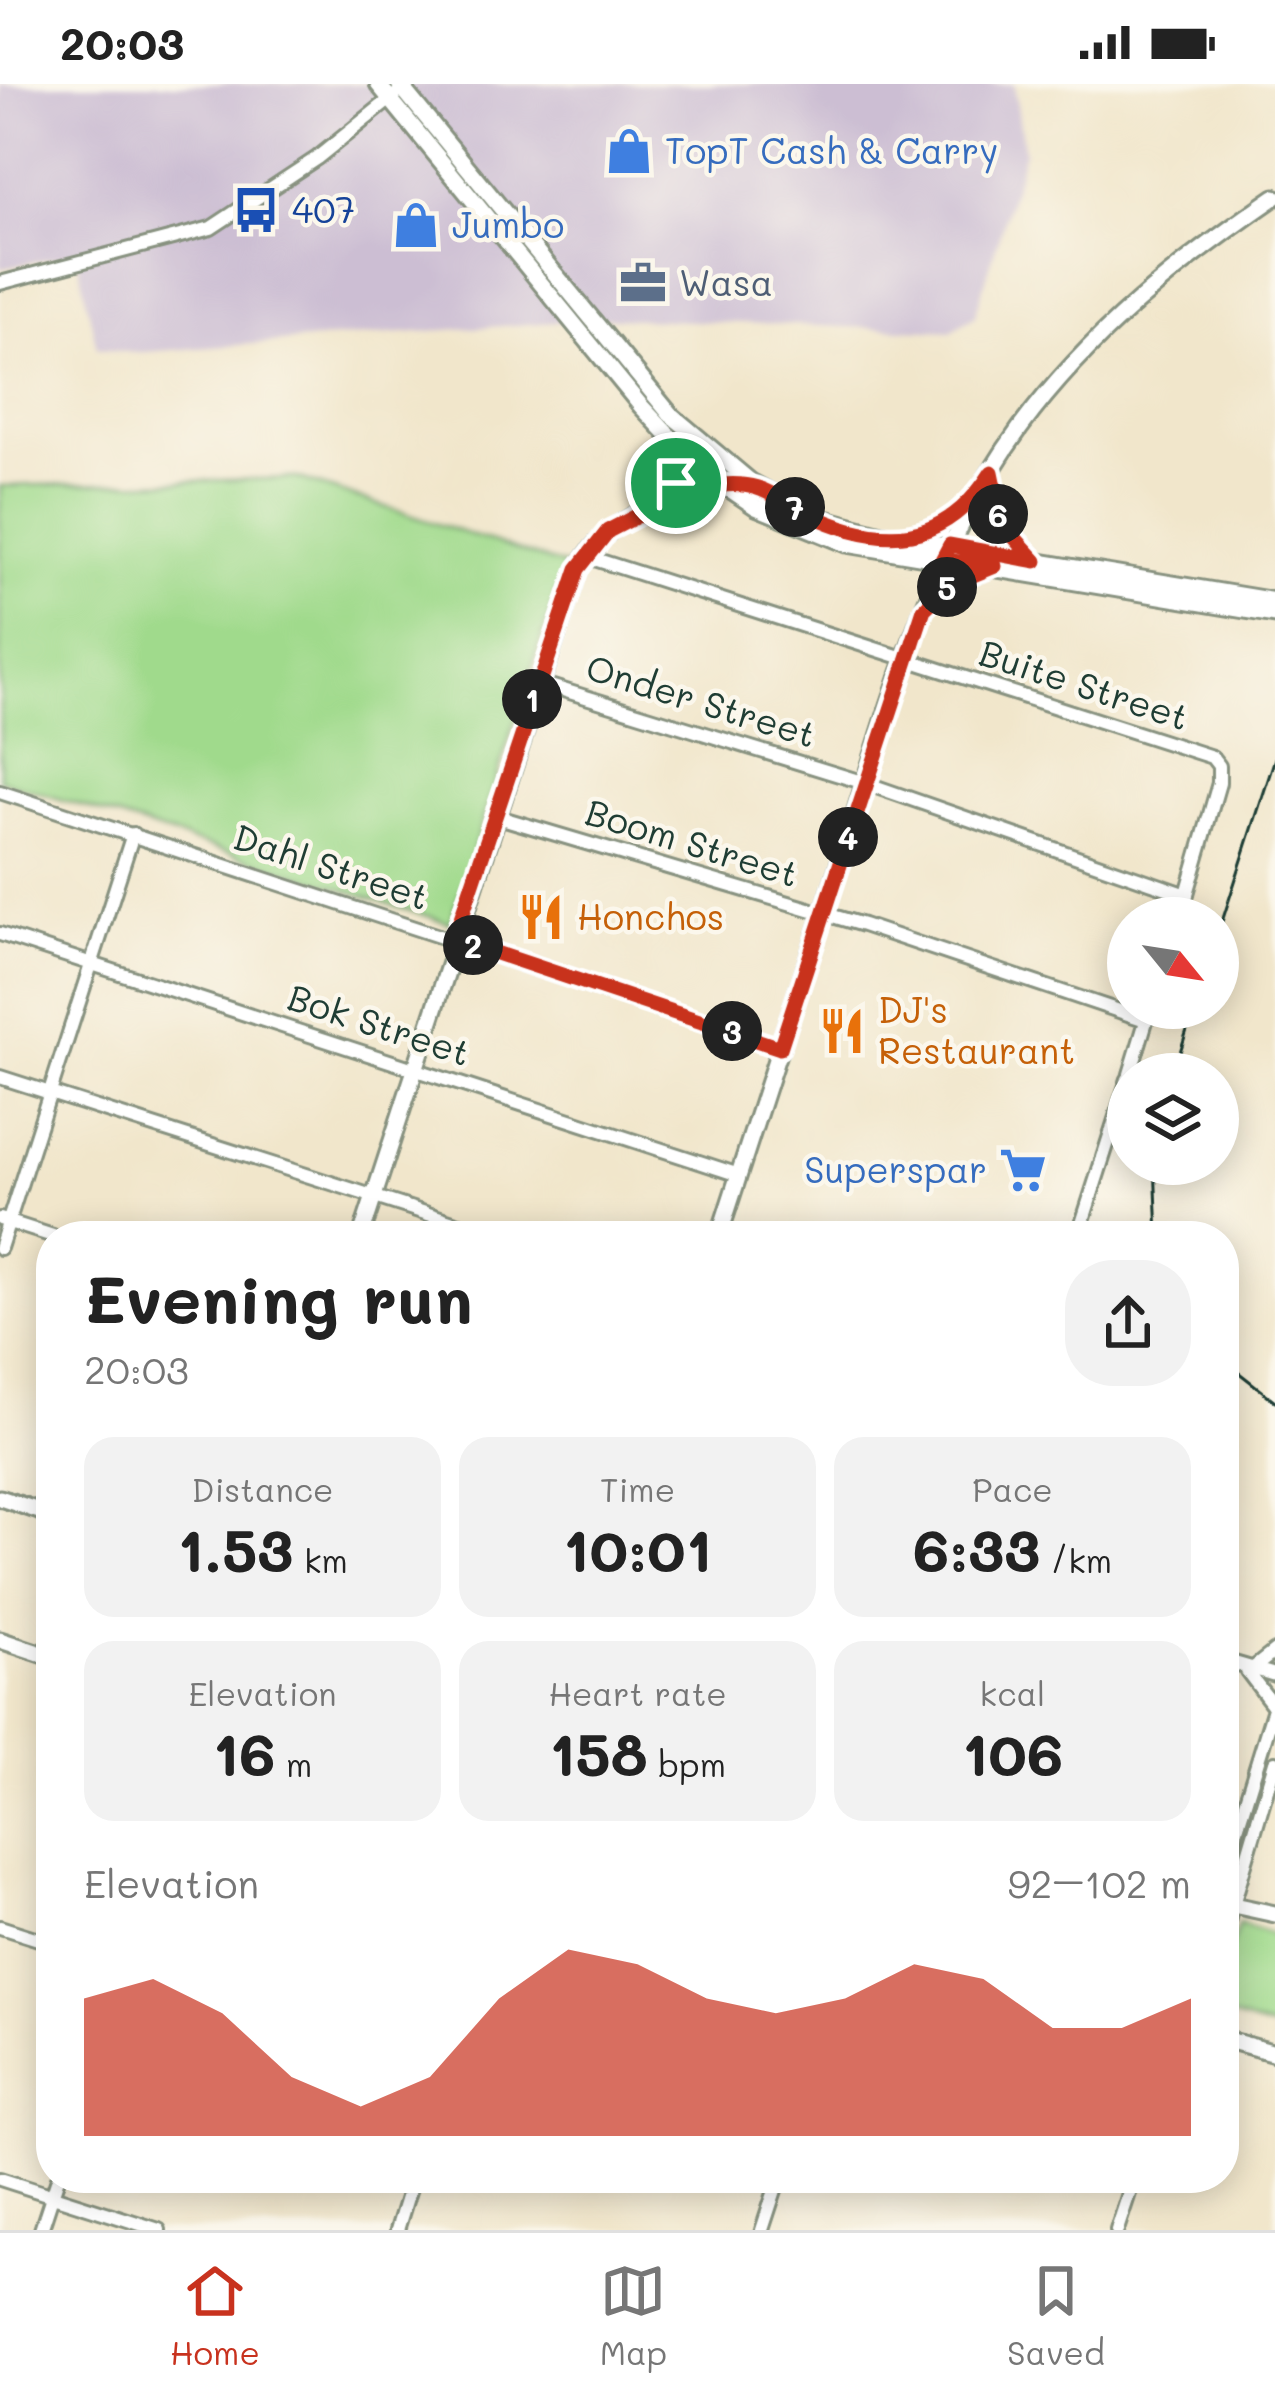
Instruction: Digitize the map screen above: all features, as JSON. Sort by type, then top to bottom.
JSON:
[{"type":"main road","points":[[378,84],[400,89],[660,403],[681,438],[722,485],[801,530],[946,553],[1036,561],[1275,601]]},
{"type":"main road","points":[[400,89],[663,430],[814,516],[995,566],[1275,615]]},
{"type":"main road","points":[[723,1221],[924,609],[970,506],[1020,428],[1126,308],[1275,196]]},
{"type":"main road","points":[[662,503],[680,475],[681,438]]},
{"type":"main road","points":[[993,470],[1003,525],[1036,561]]},
{"type":"main road","points":[[366,1221],[562,604],[585,556],[608,531],[662,503],[722,485],[752,482]]},
{"type":"main road","points":[[896,538],[936,529],[970,506]]},
{"type":"main road","points":[[924,609],[951,584],[995,566]]},
{"type":"main road","points":[[0,1498],[36,1511]]},
{"type":"main road","points":[[0,1640],[36,1652]]},
{"type":"main road","points":[[1239,1906],[1273,1914]]},
{"type":"main road","points":[[1239,2043],[1275,2053]]},
{"type":"street","points":[[0,283],[211,228],[317,158],[400,89]]},
{"type":"street","name":"Buite Street","points":[[585,556],[1206,755],[1219,766],[1216,800],[1187,895]]},
{"type":"street","name":"Onder Street","points":[[537,682],[865,783],[1187,895]]},
{"type":"street","name":"Dahl Street","points":[[0,792],[780,1048]]},
{"type":"street","name":"Boom Street","points":[[495,816],[1107,1001]]},
{"type":"street","points":[[0,1248],[4,1220],[133,834]]},
{"type":"street","name":"Bok Street","points":[[0,934],[739,1175]]},
{"type":"street","points":[[0,1077],[450,1221]]},
{"type":"street","points":[[1083,1221],[1107,1146]]},
{"type":"street","points":[[4,1220],[36,1230]]},
{"type":"street","points":[[1248,1669],[1275,1651]]},
{"type":"street","points":[[1239,1666],[1275,1675]]},
{"type":"street","points":[[1239,1823],[1275,1707],[1248,1669]]},
{"type":"street","points":[[1239,1873],[1275,1762]]},
{"type":"street","points":[[0,1927],[36,1938]]},
{"type":"street","points":[[0,2179],[36,2191]]},
{"type":"street","points":[[43,2193],[159,2230]]},
{"type":"street","points":[[41,2230],[53,2193]]},
{"type":"street","points":[[397,2230],[408,2193]]},
{"type":"street","points":[[762,2230],[774,2193]]},
{"type":"street","points":[[1117,2230],[1129,2193]]},
{"type":"shaded area","points":[[0,84],[1014,84],[1024,152],[975,316],[951,331],[610,318],[133,353],[97,348],[76,253],[0,269]]},
{"type":"green space","points":[[297,478],[565,566],[450,923],[0,780],[0,486]]},
{"type":"green space","points":[[1239,1923],[1275,1935],[1275,2030],[1239,2019]]},
{"type":"railway","points":[[1230,897],[1275,758]]},
{"type":"railway","points":[[1180,1053],[1187,1029]]},
{"type":"railway","points":[[1156,1185],[1157,1221]]},
{"type":"railway","points":[[1239,1373],[1275,1401]]},
{"type":"place","name":"TopT Cash & Carry","points":[[629,151]]},
{"type":"place","name":"407","points":[[256,210]]},
{"type":"place","name":"Jumbo","points":[[416,225]]},
{"type":"place","name":"Wasa","points":[[643,283]]},
{"type":"place","name":"Honchos","points":[[541,917]]},
{"type":"place","name":"DJ's Restaurant","points":[[842,1031]]},
{"type":"place","name":"Superspar","points":[[1023,1170]]},
{"type":"route","points":[[675,445],[722,485],[752,482],[814,516],[896,538],[949,522],[970,506],[992,472],[1003,525],[1036,561],[950,545],[942,560],[995,566],[951,584],[924,609],[780,1048],[454,939],[562,604],[578,569],[608,531],[662,503],[676,483],[681,468],[675,445]]}]
